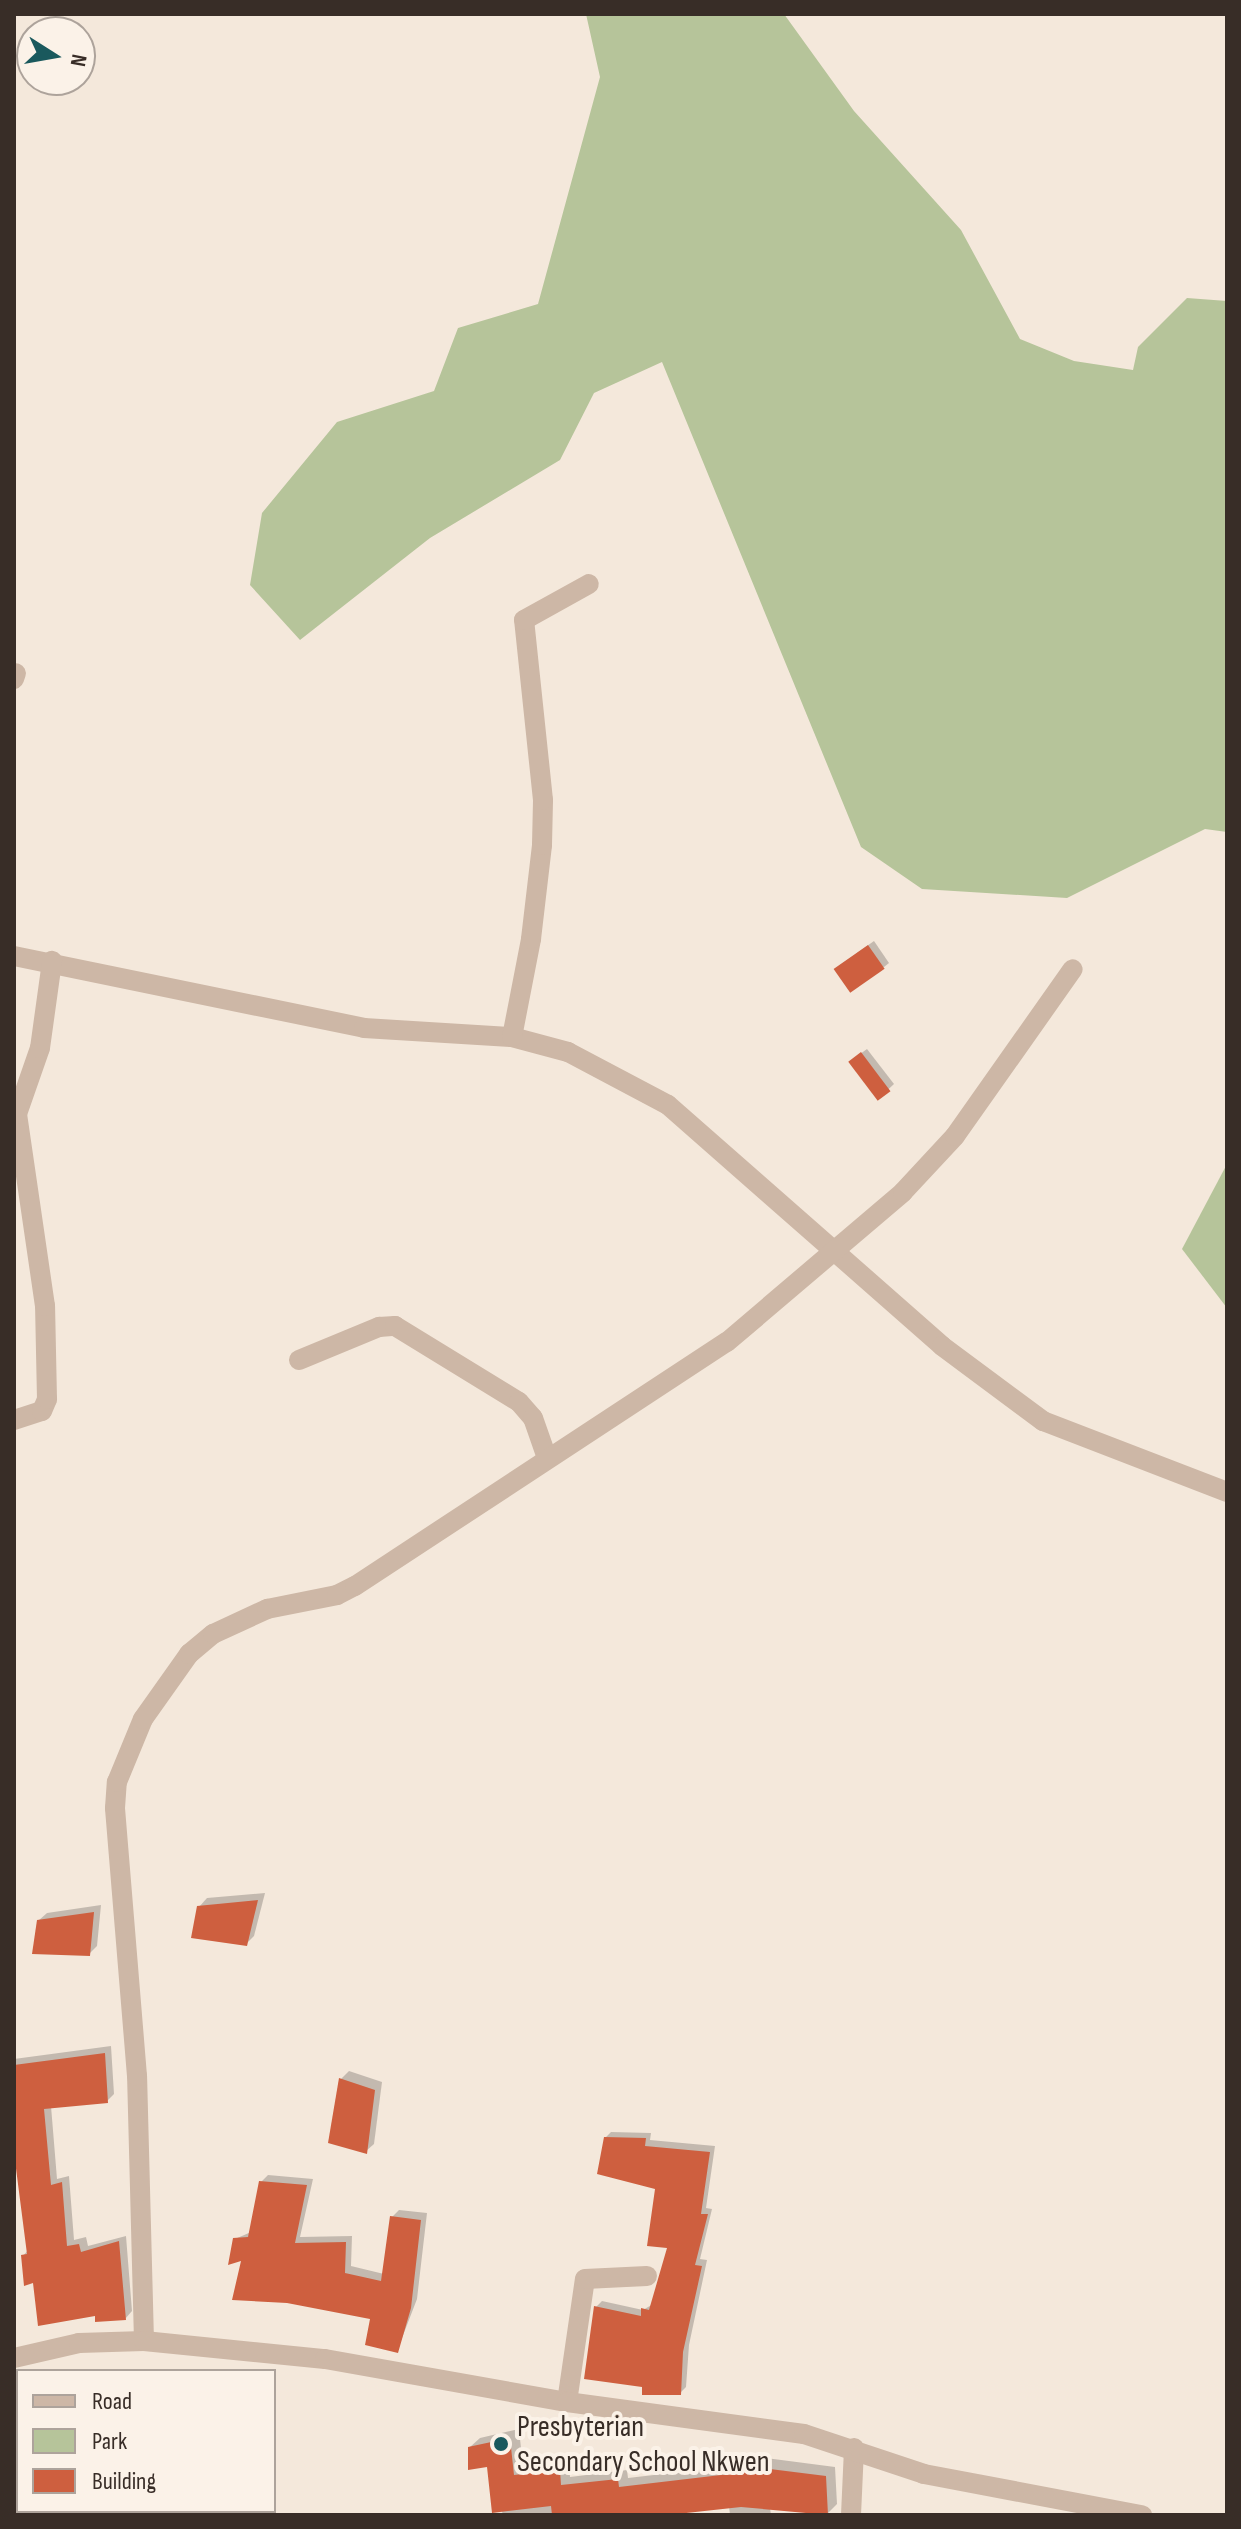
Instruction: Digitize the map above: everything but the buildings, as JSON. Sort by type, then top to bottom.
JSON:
[{"type":"street","points":[[512,1037],[531,939],[542,845],[543,800],[524,620],[589,584]]},
{"type":"street","points":[[14,956],[52,961],[364,1028],[512,1037],[568,1052],[668,1105],[942,1346],[1043,1421],[1227,1492]]},
{"type":"street","points":[[14,1420],[42,1411],[47,1399],[45,1306],[17,1114],[40,1048],[52,961]]},
{"type":"street","points":[[144,2341],[137,2076],[115,1808],[117,1782],[143,1719],[189,1654],[213,1634],[267,1609],[337,1595],[727,1342],[903,1192],[955,1136],[1073,969]]},
{"type":"street","points":[[299,1360],[379,1327],[395,1326],[519,1402],[533,1418],[547,1458]]},
{"type":"street","points":[[567,2402],[585,2279],[647,2276]]},
{"type":"street","points":[[14,2358],[79,2343],[144,2341],[325,2359],[567,2402],[804,2434],[854,2448],[924,2474],[1142,2515]]},
{"type":"street","points":[[851,2515],[854,2448]]},
{"type":"green space","points":[[586,14],[784,14],[854,111],[961,230],[1020,339],[1074,361],[1133,370],[1138,347],[1187,298],[1227,301],[1227,832],[1205,829],[1067,898],[922,889],[861,847],[662,362],[594,393],[560,460],[430,538],[300,640],[250,585],[262,513],[337,422],[434,391],[458,328],[538,304],[600,77]]},
{"type":"green space","points":[[1227,1164],[1227,1308],[1182,1249]]},
{"type":"place","name":"Presbyterian Secondary School Nkwen","points":[[501,2444]]}]
